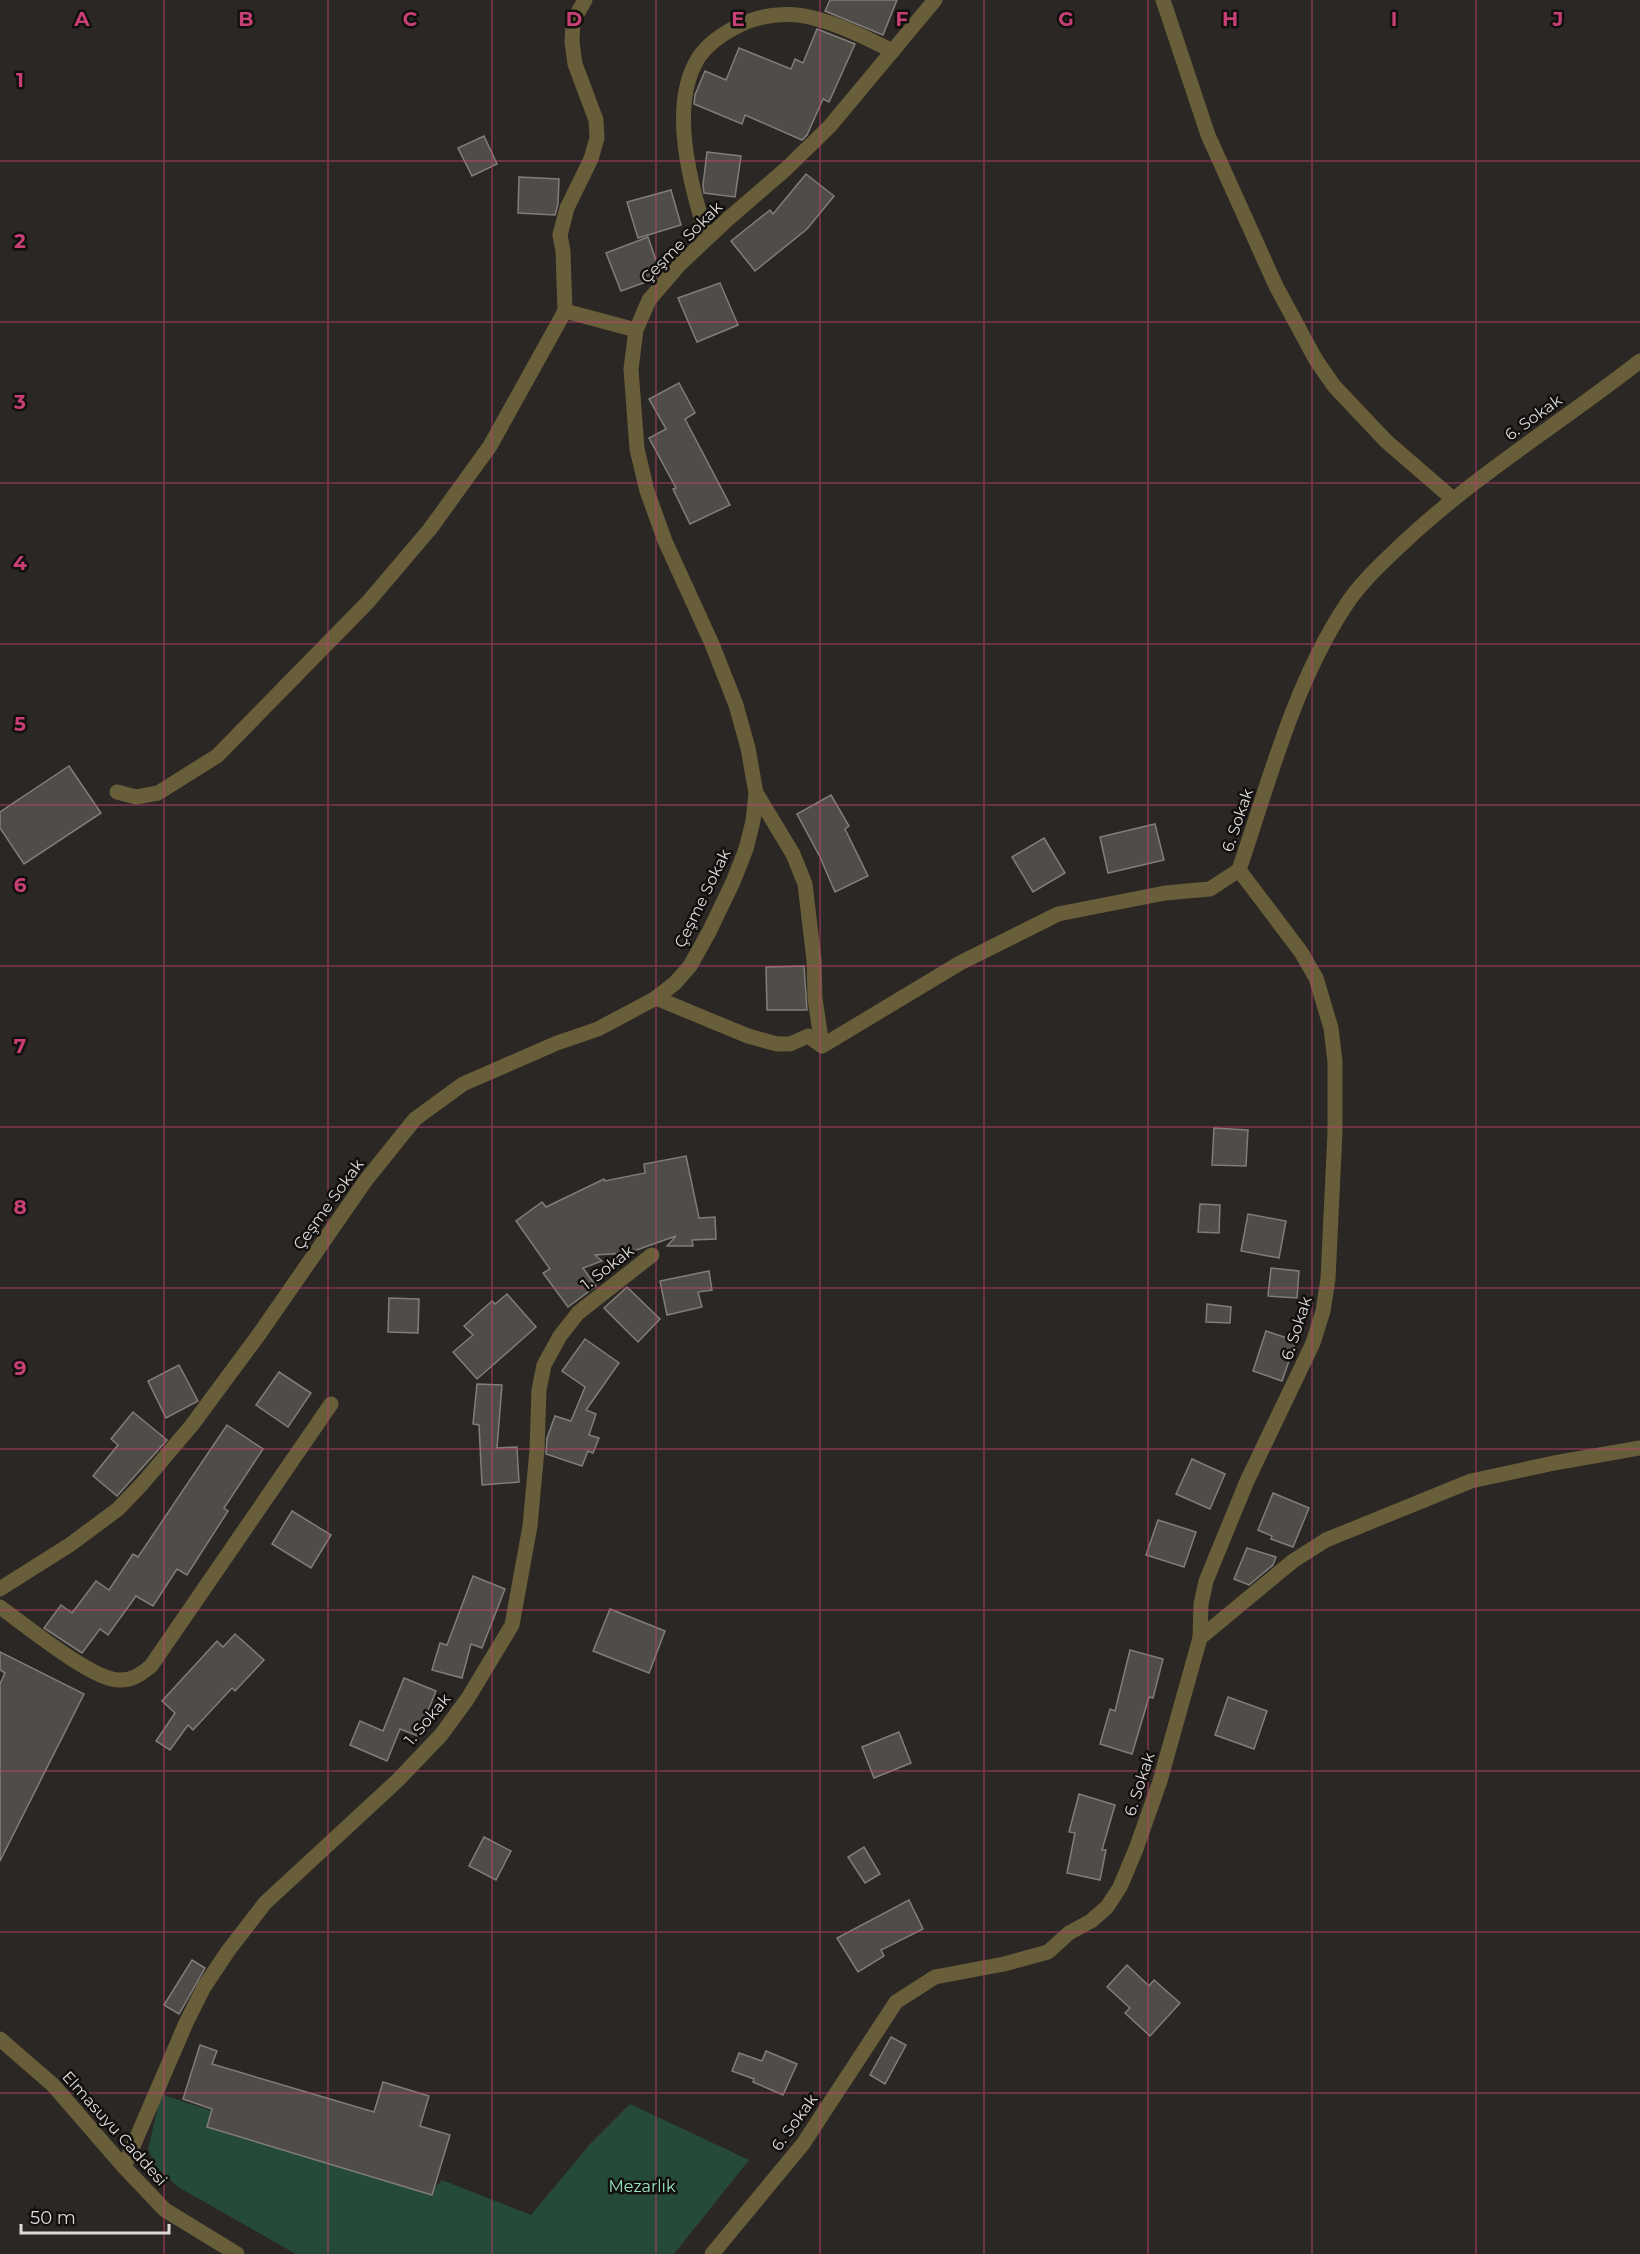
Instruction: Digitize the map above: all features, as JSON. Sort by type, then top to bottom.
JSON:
[{"type":"street","points":[[117,792],[136,797],[158,793],[217,756],[368,602],[430,529],[490,446],[565,311],[560,235],[567,208],[591,159],[597,138],[596,120],[575,64],[572,42],[573,21],[585,0]]},
{"type":"street","name":"Çeşme Sokak","points":[[0,1589],[71,1544],[118,1509],[142,1484],[192,1425],[260,1333],[366,1180],[415,1119],[463,1084],[557,1043],[598,1029],[656,998],[675,983],[690,966],[733,882],[746,849],[753,821],[756,793],[748,748],[736,705],[712,644],[665,541],[647,491],[637,449],[631,369],[636,330],[649,300],[679,265],[823,133],[862,90],[935,0]]},
{"type":"street","points":[[1163,0],[1208,135],[1276,286],[1316,360],[1334,386],[1386,441],[1453,499]]},
{"type":"street","points":[[707,238],[692,188],[684,139],[688,82],[699,56],[724,33],[745,22],[769,15],[794,15],[824,21],[893,51]]},
{"type":"street","points":[[565,311],[636,330]]},
{"type":"street","name":"6. Sokak","points":[[712,2254],[803,2144],[896,2001],[935,1977],[1004,1965],[1048,1952],[1069,1933],[1091,1921],[1107,1907],[1120,1887],[1140,1840],[1160,1781],[1200,1638],[1201,1604],[1206,1581],[1247,1481],[1313,1343],[1323,1311],[1328,1279],[1335,1132],[1335,1062],[1331,1028],[1316,978],[1301,952],[1239,870],[1279,747],[1326,639],[1345,607],[1364,582],[1453,499],[1640,361]]},
{"type":"street","points":[[756,793],[793,854],[806,884],[814,960],[815,998],[822,1046]]},
{"type":"street","points":[[822,1046],[960,963],[1058,914],[1166,893],[1210,889],[1239,870]]},
{"type":"street","points":[[656,998],[767,1042],[790,1044],[808,1036],[822,1046]]},
{"type":"street","name":"1. Sokak","points":[[124,2167],[186,2023],[204,1987],[228,1951],[265,1903],[398,1780],[441,1735],[468,1698],[512,1625],[530,1526],[537,1450],[538,1390],[544,1365],[560,1336],[578,1312],[652,1255]]},
{"type":"street","points":[[0,1607],[72,1659],[99,1674],[117,1680],[136,1677],[151,1665],[331,1404]]},
{"type":"street","points":[[1200,1638],[1293,1561],[1326,1540],[1471,1481],[1640,1448]]},
{"type":"street","name":"Elmasuyu Caddesi","points":[[0,2039],[53,2085],[124,2167],[165,2210],[237,2254]]},
{"type":"green space","name":"Mezarlık","points":[[161,2094],[436,2186],[442,2180],[531,2215],[591,2143],[630,2104],[749,2160],[674,2254],[296,2254],[178,2187],[155,2166],[148,2149]]},
{"type":"building","points":[[830,0],[897,0],[883,35],[825,11]]},
{"type":"building","points":[[817,29],[855,44],[829,102],[823,99],[807,135],[802,140],[745,115],[742,124],[694,104],[695,95],[705,71],[726,80],[739,48],[791,69],[795,59],[803,63]]},
{"type":"building","points":[[484,136],[497,164],[472,176],[458,148]]},
{"type":"building","points":[[707,152],[741,156],[735,197],[704,193]]},
{"type":"building","points":[[806,174],[834,196],[807,229],[755,271],[731,241],[770,210],[773,214]]},
{"type":"building","points":[[519,177],[559,179],[555,215],[518,213]]},
{"type":"building","points":[[671,190],[681,225],[638,238],[627,202]]},
{"type":"building","points":[[648,237],[660,272],[654,279],[621,291],[606,253]]},
{"type":"building","points":[[720,283],[738,325],[697,342],[678,298]]},
{"type":"building","points":[[679,383],[695,413],[685,419],[730,505],[690,524],[673,489],[676,488],[649,438],[666,429],[649,399]]},
{"type":"building","points":[[69,766],[101,813],[24,864],[0,828],[0,812]]},
{"type":"building","points":[[831,795],[849,826],[845,829],[868,876],[835,892],[820,857],[797,814]]},
{"type":"building","points":[[1155,824],[1164,860],[1108,873],[1100,837]]},
{"type":"building","points":[[1044,838],[1065,873],[1033,892],[1012,857]]},
{"type":"building","points":[[804,966],[807,1010],[767,1010],[766,967]]},
{"type":"building","points":[[1214,1128],[1248,1130],[1246,1166],[1212,1165]]},
{"type":"building","points":[[686,1156],[699,1218],[715,1217],[716,1239],[692,1240],[693,1246],[667,1246],[676,1236],[628,1253],[595,1255],[602,1261],[583,1268],[596,1286],[568,1307],[543,1273],[550,1269],[516,1221],[542,1202],[546,1207],[604,1179],[605,1181],[645,1173],[644,1164]]},
{"type":"building","points":[[1200,1204],[1220,1205],[1219,1233],[1198,1232]]},
{"type":"building","points":[[1248,1214],[1286,1221],[1279,1258],[1241,1251]]},
{"type":"building","points":[[1271,1268],[1299,1271],[1297,1298],[1268,1296]]},
{"type":"building","points":[[709,1271],[712,1290],[698,1292],[702,1307],[667,1315],[660,1281]]},
{"type":"building","points":[[627,1287],[660,1319],[638,1342],[604,1308]]},
{"type":"building","points":[[507,1294],[536,1327],[477,1379],[453,1352],[473,1335],[464,1326],[492,1301],[495,1304]]},
{"type":"building","points":[[389,1298],[419,1299],[418,1333],[388,1332]]},
{"type":"building","points":[[1207,1304],[1231,1307],[1230,1323],[1206,1322]]},
{"type":"building","points":[[1266,1331],[1296,1341],[1282,1381],[1253,1371]]},
{"type":"building","points":[[585,1339],[619,1363],[586,1410],[596,1414],[589,1435],[599,1438],[593,1453],[588,1451],[582,1466],[546,1454],[547,1438],[555,1416],[571,1421],[585,1387],[562,1371]]},
{"type":"building","points":[[179,1365],[198,1401],[166,1418],[148,1381]]},
{"type":"building","points":[[279,1372],[311,1393],[288,1427],[256,1405]]},
{"type":"building","points":[[477,1384],[502,1385],[497,1448],[517,1447],[519,1482],[482,1485],[479,1425],[473,1424]]},
{"type":"building","points":[[133,1412],[167,1440],[117,1496],[93,1476],[118,1445],[111,1439]]},
{"type":"building","points":[[227,1425],[263,1449],[224,1508],[228,1511],[187,1575],[177,1569],[153,1606],[136,1596],[108,1635],[100,1629],[82,1653],[44,1628],[61,1605],[72,1613],[96,1581],[109,1590],[133,1554],[138,1557]]},
{"type":"building","points":[[1192,1459],[1225,1474],[1210,1509],[1176,1494]]},
{"type":"building","points":[[1273,1493],[1309,1508],[1293,1547],[1271,1539],[1272,1536],[1258,1530]]},
{"type":"building","points":[[292,1511],[331,1535],[311,1568],[272,1544]]},
{"type":"building","points":[[1158,1520],[1196,1532],[1184,1567],[1146,1555]]},
{"type":"building","points":[[1247,1548],[1276,1557],[1273,1565],[1249,1585],[1234,1579]]},
{"type":"building","points":[[473,1576],[505,1589],[482,1648],[471,1644],[462,1678],[432,1670],[440,1643],[447,1645]]},
{"type":"building","points":[[610,1609],[665,1631],[649,1673],[593,1651]]},
{"type":"building","points":[[235,1634],[264,1660],[235,1691],[232,1688],[193,1730],[188,1725],[170,1750],[156,1741],[175,1713],[162,1701],[217,1641],[223,1647]]},
{"type":"building","points":[[1130,1650],[1163,1659],[1153,1698],[1149,1697],[1132,1754],[1100,1744],[1110,1709],[1115,1711]]},
{"type":"building","points":[[0,1652],[84,1694],[0,1861],[0,1684],[5,1673],[0,1670]]},
{"type":"building","points":[[404,1678],[436,1691],[418,1736],[400,1729],[387,1761],[350,1745],[360,1721],[383,1731]]},
{"type":"building","points":[[1228,1697],[1267,1711],[1254,1749],[1215,1735]]},
{"type":"building","points":[[899,1732],[911,1763],[874,1778],[862,1747]]},
{"type":"building","points":[[1079,1794],[1115,1805],[1102,1850],[1106,1850],[1100,1880],[1067,1873],[1075,1833],[1069,1832]]},
{"type":"building","points":[[484,1837],[511,1851],[496,1880],[469,1866]]},
{"type":"building","points":[[864,1847],[880,1874],[865,1883],[848,1857]]},
{"type":"building","points":[[909,1900],[923,1929],[881,1950],[884,1956],[858,1972],[837,1938]]},
{"type":"building","points":[[192,1960],[205,1968],[179,2014],[164,2005]]},
{"type":"building","points":[[1127,1965],[1149,1986],[1154,1980],[1180,2003],[1150,2036],[1125,2013],[1130,2008],[1107,1987]]},
{"type":"building","points":[[891,2037],[906,2045],[885,2084],[870,2075]]},
{"type":"building","points":[[200,2045],[217,2051],[212,2064],[374,2112],[383,2082],[429,2096],[420,2126],[450,2135],[432,2195],[207,2127],[212,2109],[183,2099]]},
{"type":"building","points":[[766,2051],[797,2064],[783,2095],[753,2082],[754,2079],[732,2071],[739,2053],[762,2061]]}]
